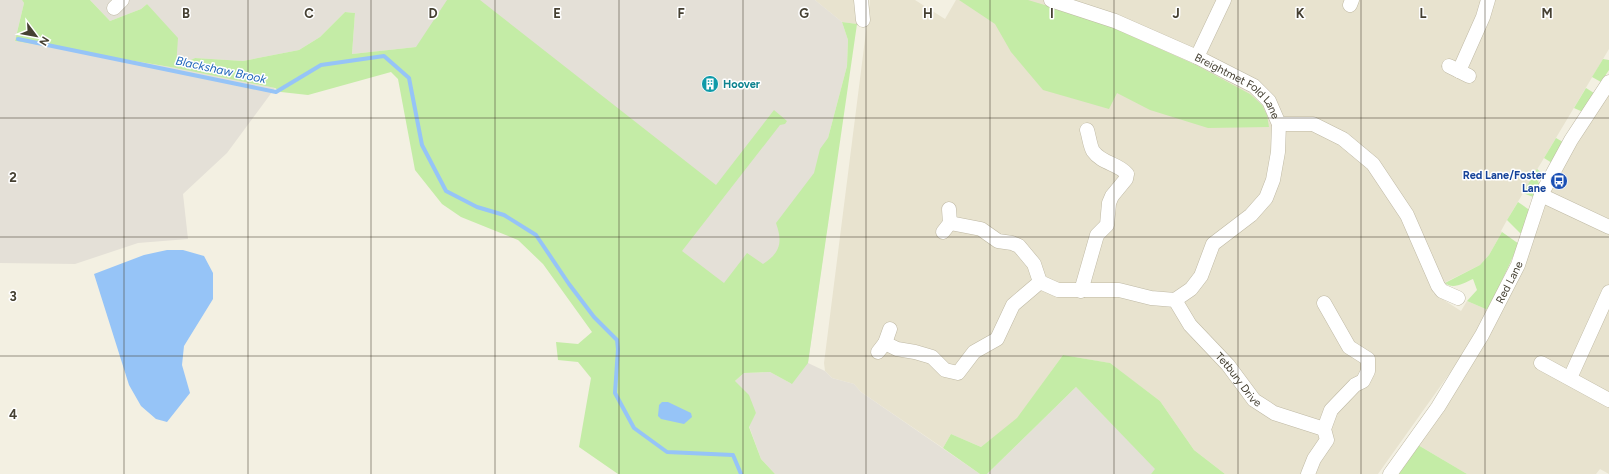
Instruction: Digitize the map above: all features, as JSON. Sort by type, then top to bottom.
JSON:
[{"type":"street","points":[[861,0],[864,20]]},
{"type":"street","name":"Breightmet Fold Lane","points":[[1051,0],[1115,21],[1197,57],[1254,86],[1269,101],[1279,124],[1313,124],[1343,139],[1373,164],[1407,215],[1438,286],[1442,291],[1458,298]]},
{"type":"street","points":[[1197,57],[1224,0]]},
{"type":"street","points":[[1459,71],[1483,17],[1488,0]]},
{"type":"street","name":"Red Lane","points":[[1390,474],[1438,407],[1502,300],[1518,265],[1541,195],[1571,140],[1609,82]]},
{"type":"street","points":[[947,221],[982,229],[998,241],[1012,243],[1019,246],[1034,264],[1040,282],[1058,290],[1119,290],[1151,298],[1175,300],[1191,289],[1201,276],[1213,244],[1251,215],[1266,198],[1273,180],[1278,152],[1279,124]]},
{"type":"street","points":[[1082,291],[1097,235],[1107,225],[1112,196],[1132,171],[1123,170],[1101,159],[1093,150],[1084,128]]},
{"type":"street","points":[[1541,195],[1609,227]]},
{"type":"street","points":[[890,329],[882,347],[914,352],[932,358],[945,370],[958,373],[974,352],[997,339],[1013,305],[1040,282]]},
{"type":"street","points":[[1570,378],[1609,292]]},
{"type":"street","name":"Tetbury Drive","points":[[1175,300],[1190,325],[1228,365],[1254,400],[1274,414],[1324,429]]},
{"type":"street","points":[[1308,474],[1314,459],[1327,440],[1324,429],[1331,410],[1355,385],[1363,381],[1368,371],[1368,359],[1349,347],[1321,300]]},
{"type":"street","points":[[1541,363],[1609,400]]},
{"type":"shaded area","points":[[0,0],[22,0],[24,3],[15,41],[176,68],[147,4],[141,9],[110,21],[90,0],[815,0],[842,22],[848,40],[847,66],[828,138],[839,143],[808,363],[825,371],[832,378],[854,384],[861,392],[980,474],[775,474],[761,459],[749,426],[756,413],[734,382],[744,373],[770,372],[792,384],[416,47],[352,54],[355,13],[345,12],[320,37],[299,50],[243,61],[195,58],[177,67],[275,88],[227,153],[183,194],[188,239],[138,243],[75,264],[0,263]]},
{"type":"shaded area","points":[[815,0],[855,0],[858,7],[857,24],[842,22]]},
{"type":"shaded area","points":[[870,0],[915,0],[945,19],[956,0],[1609,0],[1609,49],[1507,220],[1489,255],[1480,265],[1438,286],[1433,293],[1461,311],[1467,301],[1488,310],[1474,339],[1378,474],[1225,474],[1194,450],[1160,401],[1109,363],[1063,355],[1017,419],[981,447],[951,434],[943,448],[861,392],[854,384],[832,378],[825,371],[824,363]]},
{"type":"shaded area","points":[[1609,93],[1609,474],[1600,469],[1596,474],[1467,474],[1418,445],[1527,241],[1575,138]]},
{"type":"shaded area","points":[[1076,387],[1156,469],[1151,474],[987,474]]},
{"type":"green space","points":[[22,0],[90,0],[110,21],[141,9],[147,4],[178,38],[176,67],[195,58],[243,61],[299,50],[320,37],[345,12],[355,13],[352,54],[416,47],[447,0],[480,0],[716,185],[774,110],[787,121],[785,124],[780,125],[682,251],[724,283],[747,253],[763,264],[773,256],[776,251],[779,236],[776,223],[814,173],[820,149],[828,138],[847,66],[848,40],[842,22],[857,24],[808,363],[792,384],[770,372],[744,373],[735,381],[749,395],[756,413],[749,427],[761,459],[775,474],[618,474],[579,447],[591,378],[578,362],[558,360],[556,342],[578,344],[592,332],[543,264],[518,240],[461,217],[442,204],[415,170],[398,79],[391,72],[308,95],[281,92],[275,88],[176,68],[15,41],[24,3]]},
{"type":"green space","points":[[959,0],[1028,0],[1098,21],[1196,65],[1250,94],[1262,105],[1267,115],[1269,127],[1208,128],[1150,110],[1117,93],[1109,109],[1043,90],[1011,52],[995,24]]},
{"type":"green space","points":[[1603,59],[1609,60],[1609,70],[1601,82],[1592,77]]},
{"type":"green space","points":[[1586,88],[1594,93],[1583,112],[1574,108]]},
{"type":"green space","points":[[1556,138],[1563,142],[1552,163],[1544,158]]},
{"type":"green space","points":[[1537,169],[1543,174],[1538,182],[1540,184],[1536,198],[1523,193]]},
{"type":"green space","points":[[1518,202],[1531,211],[1524,233],[1520,233],[1507,220]]},
{"type":"green space","points":[[1502,232],[1519,244],[1488,310],[1467,301],[1477,290],[1473,279],[1455,286],[1445,283],[1480,265],[1489,255]]},
{"type":"green space","points":[[1063,355],[1110,363],[1160,401],[1194,450],[1225,474],[1151,474],[1155,469],[1076,387],[987,474],[980,474],[943,448],[951,434],[981,447],[1017,418]]},
{"type":"green space","points":[[1418,445],[1467,474],[1397,474]]},
{"type":"water","points":[[167,250],[183,250],[204,256],[213,273],[213,299],[184,346],[182,365],[190,393],[167,422],[156,419],[141,406],[129,385],[94,274],[144,255]]},
{"type":"water","points":[[662,402],[668,402],[691,413],[692,417],[684,424],[661,419],[658,416],[659,405]]},
{"type":"waterway","name":"Blackshaw Brook","points":[[18,39],[276,92],[321,65],[384,56],[409,78],[422,145],[446,191],[477,207],[504,215],[536,235],[569,284],[594,317],[617,340],[618,349],[615,393],[634,428],[667,452],[733,455],[741,474]]},
{"type":"place","name":"Hoover","points":[[710,84]]},
{"type":"place","name":"Red Lane/Foster Lane","points":[[1559,181]]}]
